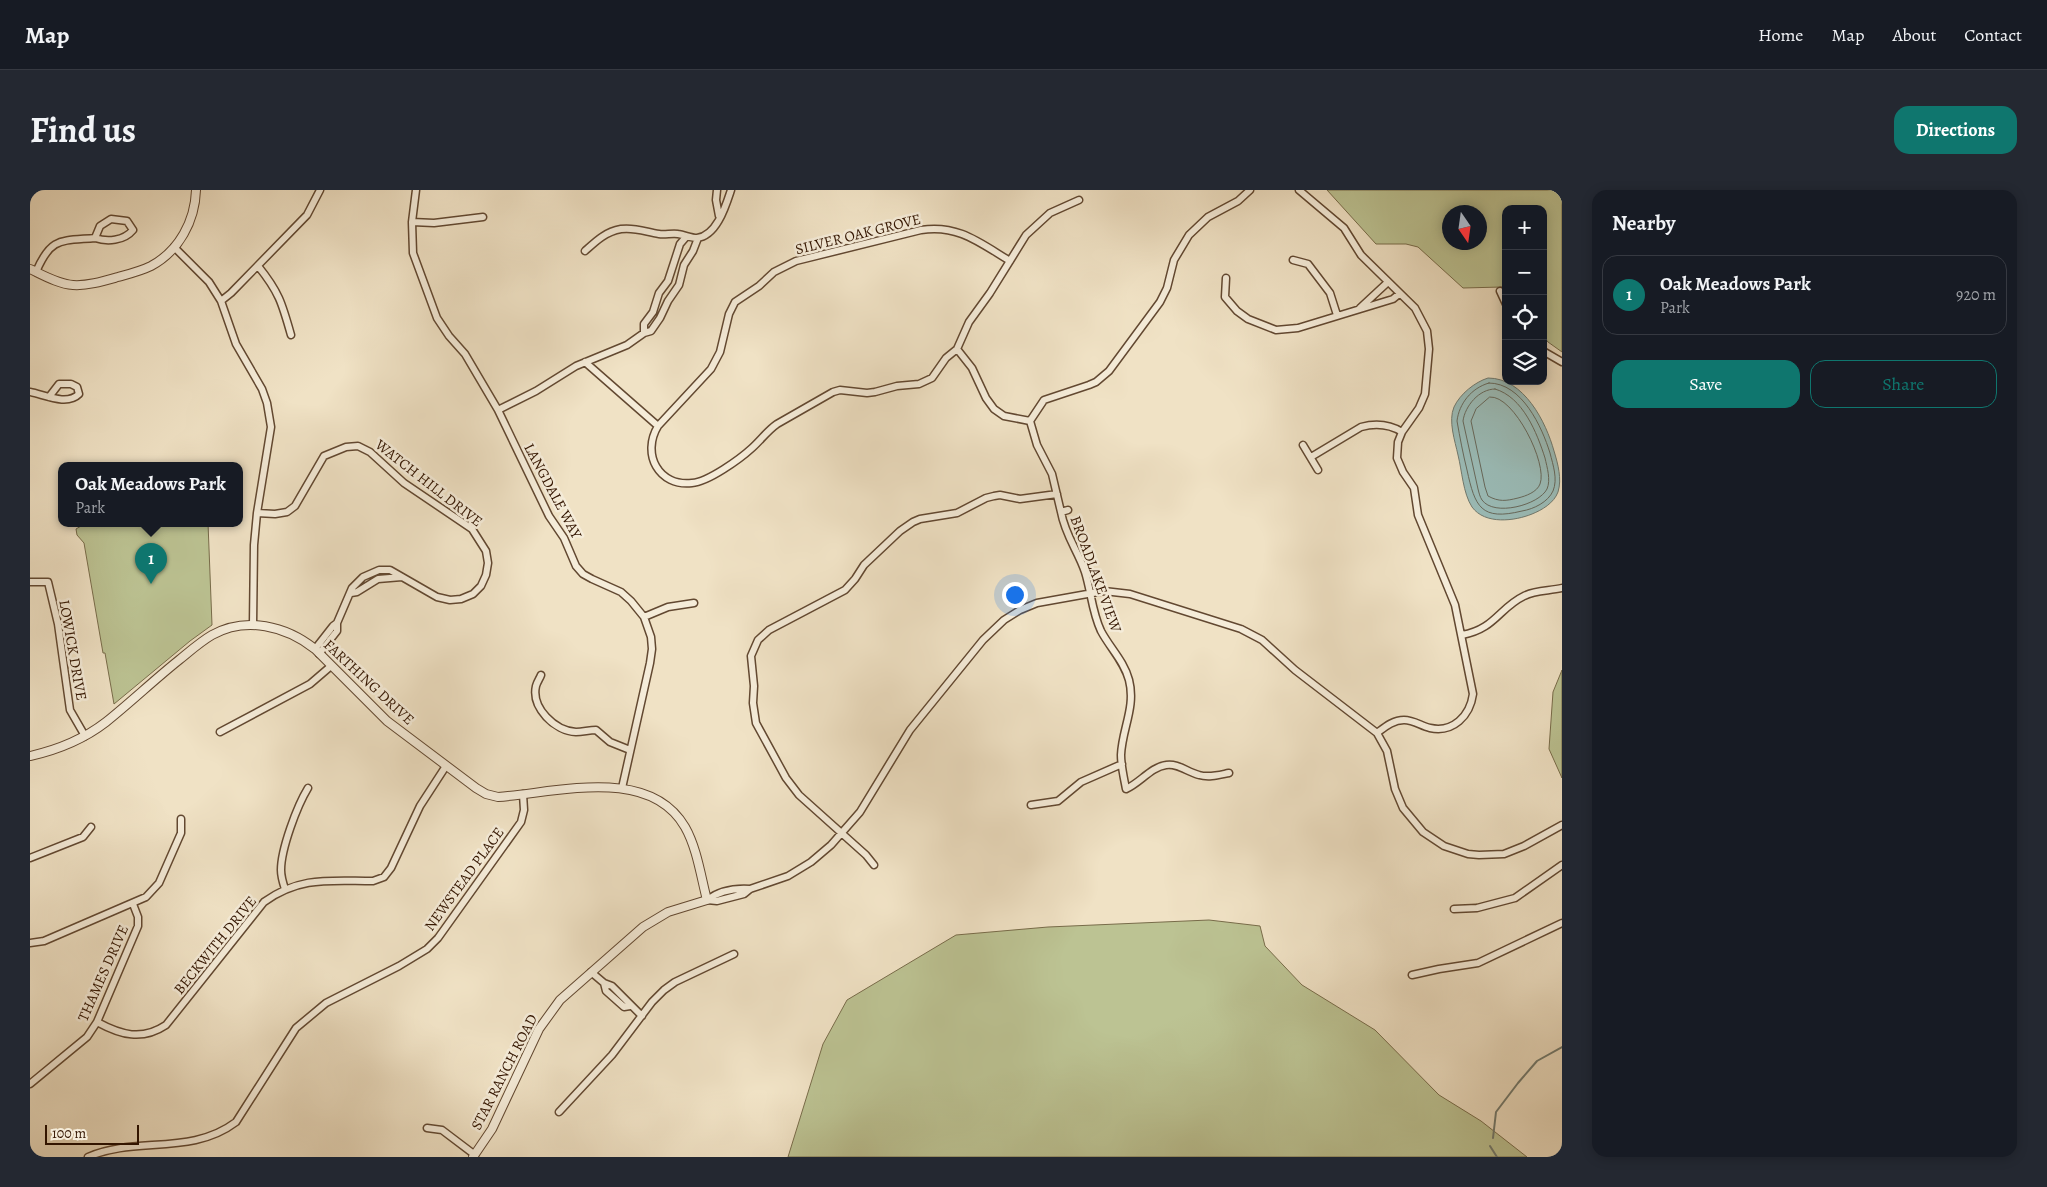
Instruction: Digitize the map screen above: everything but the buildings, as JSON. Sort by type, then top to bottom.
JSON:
[{"type":"street","points":[[95,238],[100,226],[111,219],[127,221],[132,230],[129,235],[123,237],[102,240],[95,238],[59,241],[51,246],[33,271],[62,283],[86,285],[150,267],[174,248],[186,230],[192,216],[196,190]]},
{"type":"street","points":[[221,300],[258,266],[307,215],[320,190]]},
{"type":"street","name":"LANGDALE WAY","points":[[416,190],[412,222],[413,253],[437,318],[449,336],[465,354],[498,410],[549,516],[564,538],[576,566],[583,574],[621,592],[631,601],[644,617],[651,637],[652,649],[622,788]]},
{"type":"street","points":[[585,251],[600,237],[622,229],[660,234],[678,234],[698,238],[710,232],[716,226],[719,216],[716,200],[717,190]]},
{"type":"street","points":[[719,216],[724,212],[731,190]]},
{"type":"street","points":[[1061,512],[1052,474],[1031,429],[1030,421],[1035,411],[1044,400],[1096,382],[1109,371],[1160,302],[1167,288],[1174,260],[1189,235],[1208,217],[1238,201],[1250,190]]},
{"type":"street","points":[[1299,190],[1344,228],[1361,255],[1420,314],[1429,340],[1426,386],[1422,402],[1402,432],[1398,442],[1397,458],[1403,472],[1414,488],[1418,515],[1452,598],[1473,689],[1472,702],[1465,716],[1459,722],[1443,728],[1428,728],[1406,720],[1385,726],[1377,733]]},
{"type":"street","name":"SILVER OAK GROVE","points":[[1010,260],[963,234],[939,228],[921,230],[788,264],[774,272],[759,286],[735,302],[729,314],[720,352],[711,369],[658,426],[650,441],[651,456],[657,467],[662,474],[674,481],[698,482],[747,452],[770,429],[826,395],[840,390],[867,393],[898,386],[919,384],[932,378],[946,358],[957,348],[968,322],[990,293],[1026,235],[1042,218],[1059,207],[1080,200]]},
{"type":"street","points":[[412,222],[453,222],[483,217]]},
{"type":"street","points":[[644,333],[644,324],[653,312],[660,293],[668,281],[673,261],[680,244],[686,237]]},
{"type":"street","points":[[498,410],[536,391],[576,366],[627,345],[644,333],[651,331],[660,318],[668,300],[679,285],[684,264],[693,251],[698,238]]},
{"type":"street","points":[[174,248],[209,282],[221,300],[236,344],[262,389],[270,416],[270,439],[257,513],[254,545],[253,625]]},
{"type":"street","points":[[1294,260],[1308,264],[1330,293],[1337,315]]},
{"type":"street","points":[[673,261],[684,264]]},
{"type":"street","points":[[258,266],[274,286],[280,298],[291,335]]},
{"type":"street","points":[[1226,278],[1225,297],[1237,311],[1248,319],[1269,329],[1276,330],[1298,328],[1392,299],[1399,294]]},
{"type":"street","points":[[1360,309],[1388,282]]},
{"type":"street","points":[[1500,291],[1502,295]]},
{"type":"street","points":[[957,348],[972,368],[986,398],[994,409],[1004,416],[1030,421]]},
{"type":"street","points":[[1547,353],[1562,362]]},
{"type":"street","points":[[585,362],[658,426]]},
{"type":"street","points":[[30,392],[49,397]]},
{"type":"street","points":[[1311,457],[1362,426],[1370,424],[1386,425],[1402,432]]},
{"type":"street","points":[[1303,445],[1318,470]]},
{"type":"street","name":"WATCH HILL DRIVE","points":[[257,513],[275,514],[287,512],[295,506],[324,456],[346,447],[358,446],[370,452],[404,483],[472,529],[486,551],[488,562],[486,575],[481,586],[473,594],[461,599],[450,600],[438,597],[390,570],[374,572],[358,580],[352,588],[337,624],[337,631],[317,652]]},
{"type":"street","points":[[874,865],[843,833],[799,795],[786,778],[756,723],[751,656],[758,640],[769,630],[845,590],[856,579],[864,565],[900,531],[920,519],[957,514],[986,498],[994,496],[1000,495],[1020,499],[1057,494]]},
{"type":"street","name":"BROADLAKE VIEW","points":[[1068,510],[1061,512],[1066,531],[1085,572],[1098,622],[1106,639],[1126,670],[1131,690],[1130,712],[1122,746],[1122,764],[1126,789],[1142,780],[1158,767],[1171,764],[1205,776],[1229,773]]},
{"type":"street","name":"LOWICK DRIVE","points":[[30,582],[48,582],[58,624],[70,710],[85,736]]},
{"type":"street","points":[[1462,636],[1478,631],[1490,624],[1522,596],[1562,588]]},
{"type":"street","points":[[707,900],[717,900],[744,894],[750,889],[773,882],[799,870],[822,854],[860,812],[910,730],[996,627],[1012,614],[1033,605],[1090,593],[1114,591],[1130,594],[1241,629],[1274,649],[1295,670],[1377,733],[1388,751],[1395,790],[1403,808],[1423,832],[1444,846],[1468,854],[1504,854],[1524,846],[1562,825]]},
{"type":"street","points":[[644,617],[668,607],[694,602]]},
{"type":"street","name":"FARTHING DRIVE","points":[[30,756],[60,747],[85,736],[105,723],[158,677],[211,635],[238,626],[271,627],[302,639],[387,721],[486,794],[498,797],[597,788],[622,788],[635,790],[658,800],[672,810],[685,826],[690,837],[707,900]]},
{"type":"street","points":[[220,732],[310,684],[330,666]]},
{"type":"street","points":[[542,675],[536,686],[536,693],[542,710],[549,720],[562,729],[570,731],[596,730],[618,747],[630,750]]},
{"type":"street","points":[[1031,805],[1058,801],[1081,782],[1122,764]]},
{"type":"street","name":"BECKWITH DRIVE","points":[[97,1022],[118,1033],[128,1035],[150,1034],[166,1025],[264,902],[285,889],[300,883],[373,881],[384,877],[391,868],[420,806],[446,766]]},
{"type":"street","points":[[285,889],[280,872],[281,860],[301,800],[308,788]]},
{"type":"street","name":"NEWSTEAD PLACE","points":[[88,1157],[113,1150],[209,1137],[236,1122],[287,1040],[308,1016],[326,1003],[415,957],[438,938],[521,822],[524,810],[523,794]]},
{"type":"street","points":[[30,943],[44,940],[146,897],[159,883],[181,833],[181,819]]},
{"type":"street","points":[[30,858],[83,838],[91,827]]},
{"type":"street","points":[[1454,909],[1477,908],[1515,898],[1562,865]]},
{"type":"street","name":"STAR RANCH ROAD","points":[[474,1156],[492,1129],[539,1029],[560,1000],[631,936],[657,918],[682,907],[707,900]]},
{"type":"street","name":"THAMES DRIVE","points":[[30,1084],[87,1037],[97,1022],[138,926],[138,917],[133,904]]},
{"type":"street","points":[[1412,975],[1478,963],[1562,923]]},
{"type":"street","points":[[559,1112],[612,1055],[652,1002],[669,985],[734,954]]},
{"type":"street","points":[[591,972],[604,983],[606,992],[624,1006],[630,1006],[642,1016]]},
{"type":"street","points":[[427,1128],[442,1130],[474,1156]]},
{"type":"green space","points":[[1327,190],[1562,190],[1562,352],[1547,341],[1547,205],[1502,205],[1502,287],[1463,288],[1418,247],[1406,244],[1376,244]]},
{"type":"green space","points":[[79,527],[208,527],[212,625],[114,704],[84,543],[77,535],[76,529]]},
{"type":"green space","points":[[1562,670],[1562,778],[1549,749],[1553,692]]},
{"type":"green space","points":[[1209,920],[1260,926],[1265,946],[1302,985],[1375,1030],[1439,1095],[1481,1121],[1527,1157],[788,1157],[823,1044],[847,1000],[956,935],[1048,927]]},
{"type":"water","points":[[1488,378],[1502,380],[1502,385],[1512,385],[1523,393],[1532,404],[1545,427],[1558,466],[1559,487],[1554,500],[1532,514],[1509,520],[1492,519],[1478,513],[1469,501],[1454,437],[1452,413],[1460,398],[1478,382]]},
{"type":"waterway","points":[[1493,1138],[1496,1112],[1537,1061],[1562,1047]]},
{"type":"waterway","points":[[1490,1146],[1497,1157]]},
{"type":"place","name":"Oak Meadows Park","points":[[151,584]]}]
